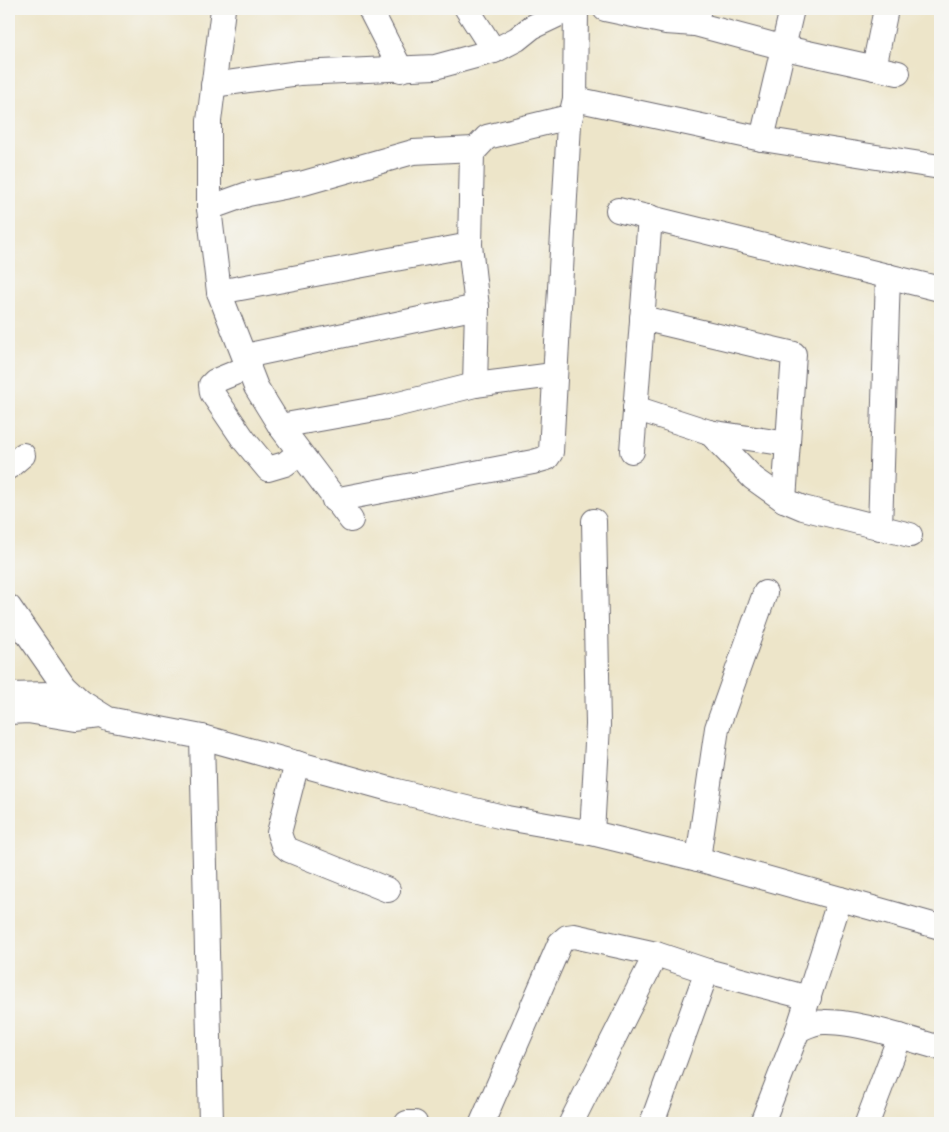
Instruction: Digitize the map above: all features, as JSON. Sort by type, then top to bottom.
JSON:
[{"type":"street","points":[[222,9],[209,121],[209,208],[219,292],[256,387],[299,453],[351,520]]},
{"type":"street","points":[[370,9],[401,70]]},
{"type":"street","points":[[467,9],[494,51]]},
{"type":"street","points":[[213,85],[299,73],[435,68],[494,51],[517,39],[532,27],[570,9]]},
{"type":"street","points":[[334,500],[547,458],[551,452],[554,426],[553,375],[572,108],[576,9]]},
{"type":"street","points":[[605,9],[666,22],[697,16],[784,48],[898,73]]},
{"type":"street","points":[[762,139],[774,80],[784,48],[792,9]]},
{"type":"street","points":[[874,68],[886,9]]},
{"type":"street","points":[[475,385],[477,307],[470,245],[472,153],[487,137],[572,108],[940,167]]},
{"type":"street","points":[[209,208],[248,194],[304,183],[413,152],[474,149]]},
{"type":"street","points":[[618,210],[940,289]]},
{"type":"street","points":[[632,451],[650,217]]},
{"type":"street","points":[[219,292],[470,245]]},
{"type":"street","points":[[880,528],[888,276]]},
{"type":"street","points":[[299,453],[285,464],[268,469],[244,440],[212,393],[211,385],[247,361],[477,307]]},
{"type":"street","points":[[642,318],[794,354],[784,500]]},
{"type":"street","points":[[280,426],[387,407],[475,385],[553,375]]},
{"type":"street","points":[[635,408],[709,432],[788,444]]},
{"type":"street","points":[[709,432],[753,478],[784,500],[803,508],[910,535]]},
{"type":"street","points":[[592,833],[598,725],[594,521]]},
{"type":"street","points":[[698,859],[718,728],[765,593]]},
{"type":"street","points":[[9,608],[64,686],[100,716],[137,726],[202,737],[393,790],[507,818],[592,833],[698,859],[940,927]]},
{"type":"street","points":[[9,695],[51,694],[81,702]]},
{"type":"street","points":[[9,712],[28,711],[76,719],[100,716]]},
{"type":"street","points":[[202,737],[211,1123]]},
{"type":"street","points":[[297,763],[280,833],[283,845],[289,850],[388,890]]},
{"type":"street","points":[[762,1123],[798,1030],[840,899]]},
{"type":"street","points":[[482,1123],[544,975],[562,940],[574,936],[656,954],[706,971],[809,998]]},
{"type":"street","points":[[571,1123],[656,954]]},
{"type":"street","points":[[652,1123],[706,971]]},
{"type":"street","points":[[798,1030],[814,1023],[825,1022],[900,1036],[940,1048]]},
{"type":"street","points":[[867,1123],[900,1036]]},
{"type":"street","points":[[407,1123],[415,1123]]}]
